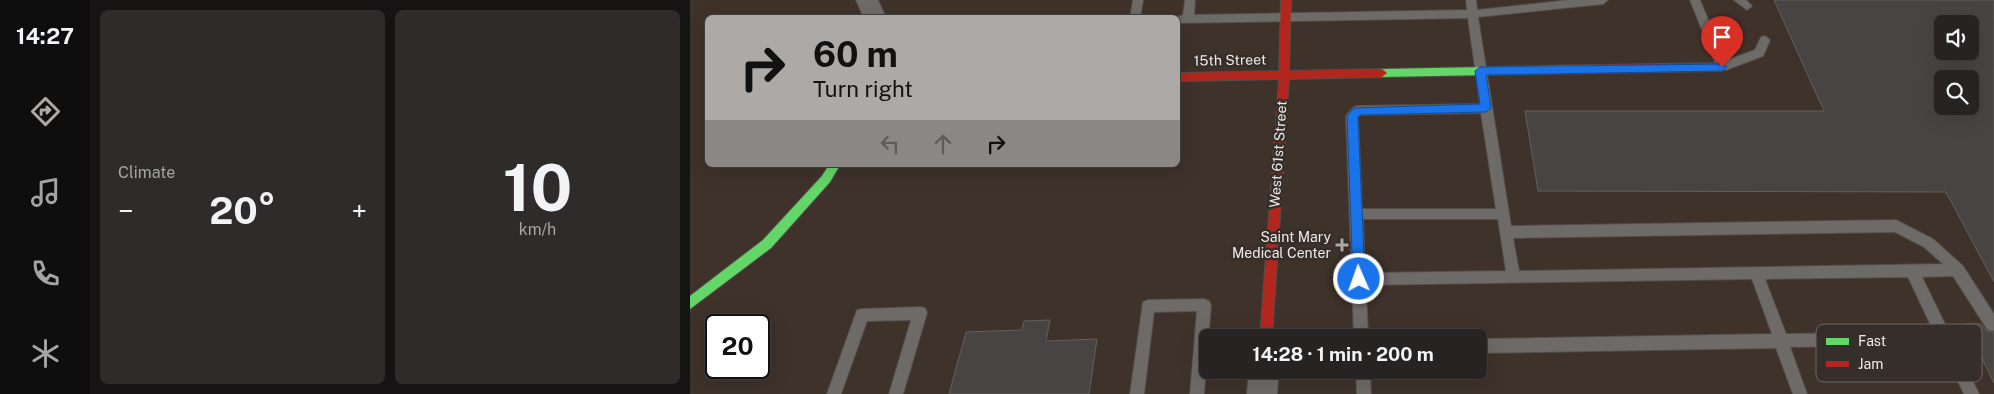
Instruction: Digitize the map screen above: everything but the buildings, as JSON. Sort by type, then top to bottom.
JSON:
[{"type":"street","points":[[867,0],[874,15]]},
{"type":"street","name":"West 61st Street","points":[[1267,329],[1284,74],[1286,0]]},
{"type":"street","name":"15th Street","points":[[1180,76],[1722,67]]},
{"type":"street","points":[[690,303],[767,244],[826,179],[834,167]]},
{"type":"street","points":[[1262,394],[1263,379]]},
{"type":"lane","points":[[1135,15],[1138,0]]},
{"type":"lane","points":[[1190,0],[1183,19],[1473,14],[1602,0]]},
{"type":"lane","points":[[1471,0],[1480,71],[1514,277]]},
{"type":"lane","points":[[1695,0],[1722,67],[1759,52],[1765,40]]},
{"type":"lane","points":[[1361,329],[1352,116],[1358,110],[1486,108]]},
{"type":"lane","points":[[1356,214],[1503,214]]},
{"type":"lane","points":[[1506,232],[1896,226],[1922,237],[1958,270],[1992,324]]},
{"type":"lane","points":[[1359,279],[1958,270]]},
{"type":"lane","points":[[1912,271],[1937,324]]},
{"type":"lane","points":[[1757,274],[1800,394]]},
{"type":"lane","points":[[1137,394],[1148,306],[1204,304],[1197,394]]},
{"type":"lane","points":[[834,394],[862,315],[920,313],[896,394]]},
{"type":"lane","points":[[1487,346],[1816,340]]},
{"type":"lane","points":[[1363,379],[1364,394]]},
{"type":"lane","points":[[1966,382],[1972,394]]},
{"type":"shaded area","name":"Saint Mary Medical Center","points":[[690,0],[1994,0],[1994,394],[690,394]]},
{"type":"traffic: fast","points":[[1382,73],[1596,69]]},
{"type":"traffic: fast","points":[[690,303],[767,244],[826,179],[834,167]]},
{"type":"traffic: jam","points":[[1267,329],[1284,74],[1286,0]]},
{"type":"traffic: jam","points":[[1596,69],[1722,67]]},
{"type":"traffic: jam","points":[[1180,77],[1382,73]]},
{"type":"place","name":"Saint Mary Medical Center","points":[[1342,245]]},
{"type":"route","points":[[1359,279],[1352,116],[1358,110],[1486,108],[1480,71],[1722,67]]}]
